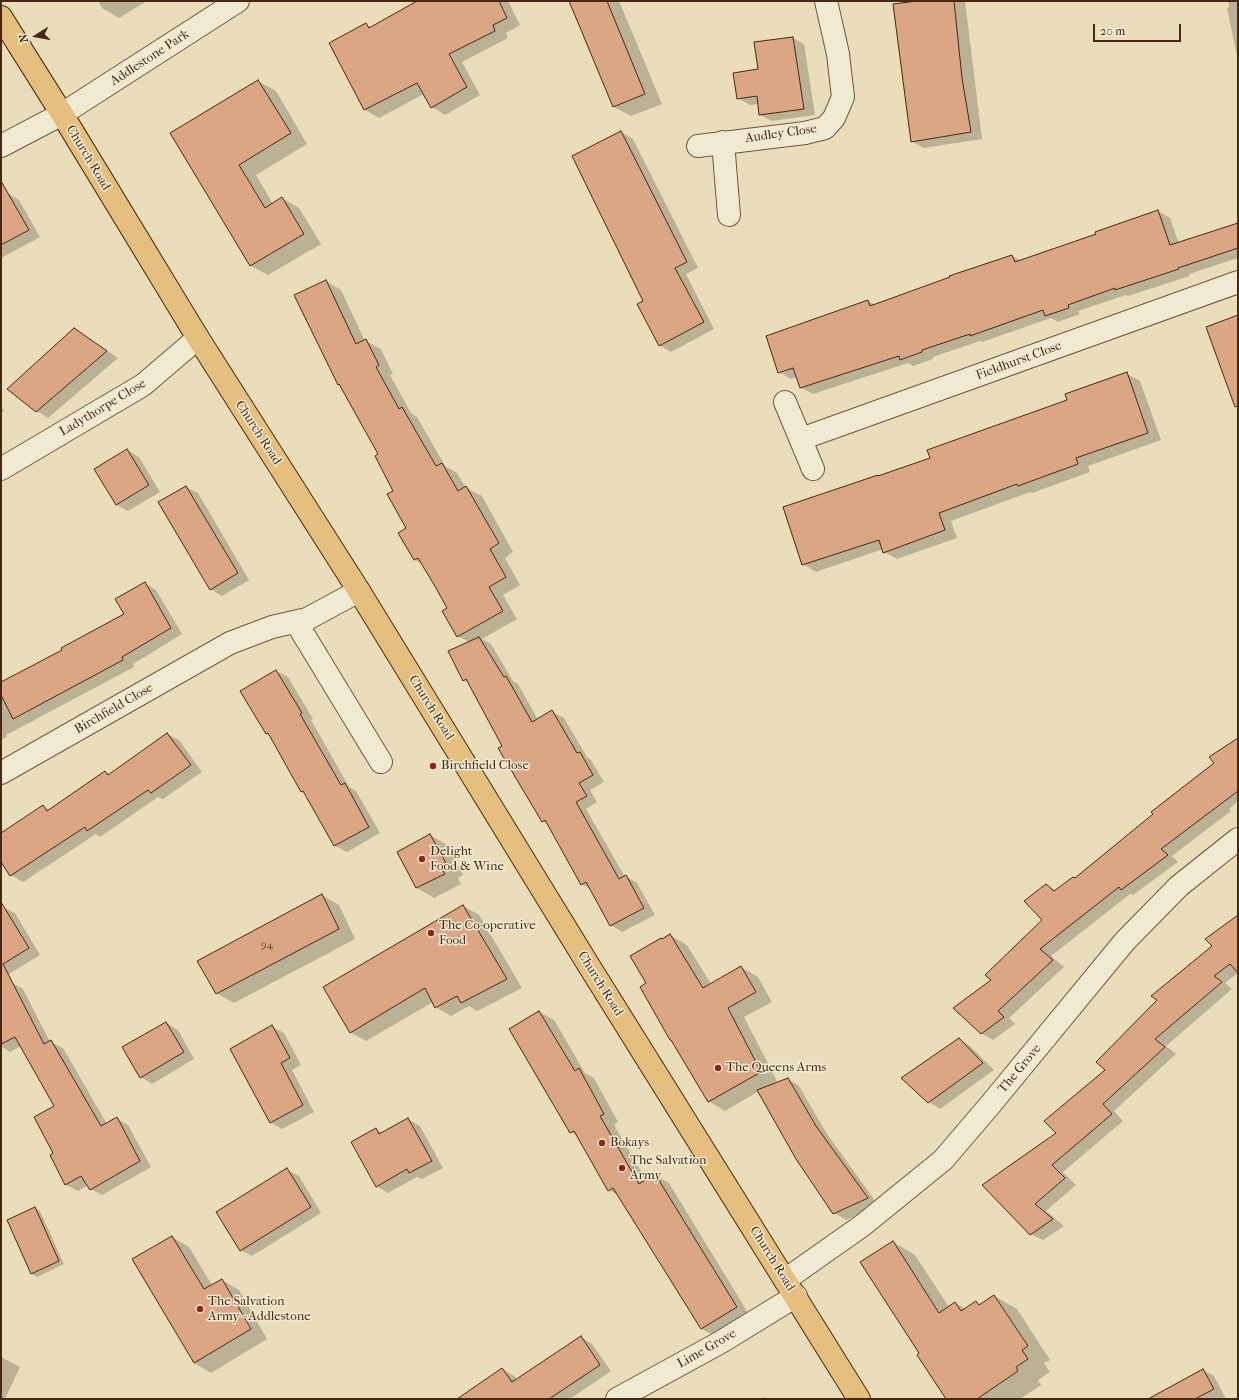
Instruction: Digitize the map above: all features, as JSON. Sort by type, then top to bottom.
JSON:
[{"type":"main road","name":"Church Road","points":[[1,17],[62,114],[198,338],[359,591],[577,947],[859,1399]]},
{"type":"street","name":"Addlestone Park","points":[[1,146],[62,114],[238,1]]},
{"type":"street","name":"Audley Close","points":[[698,146],[825,128],[834,118],[843,97],[838,54],[826,1]]},
{"type":"street","points":[[722,142],[729,215]]},
{"type":"street","name":"Fieldhurst Close","points":[[801,439],[1238,282]]},
{"type":"street","name":"Ladythorpe Close","points":[[1,469],[143,385],[198,338]]},
{"type":"street","points":[[785,402],[812,469]]},
{"type":"street","name":"Birchfield Close","points":[[1,773],[230,643],[272,627],[307,619],[359,591]]},
{"type":"street","points":[[296,622],[380,762]]},
{"type":"street","name":"The Grove","points":[[791,1288],[863,1225],[943,1160],[1125,941],[1179,886],[1238,839]]},
{"type":"street","name":"Lime Grove","points":[[617,1399],[721,1342],[791,1288]]},
{"type":"building","points":[[417,1],[499,1],[507,18],[493,25],[495,31],[449,54],[467,87],[431,108],[417,83],[364,110],[329,43],[366,23],[369,28]]},
{"type":"building","points":[[569,1],[607,1],[645,94],[613,107]]},
{"type":"building","points":[[917,1],[954,1],[962,78],[971,132],[911,142],[893,4]]},
{"type":"building","points":[[793,37],[804,109],[759,115],[757,96],[737,99],[733,73],[758,69],[754,42]]},
{"type":"building","points":[[258,80],[291,133],[239,165],[265,208],[282,197],[304,234],[250,266],[170,133]]},
{"type":"building","points":[[621,131],[687,262],[675,268],[704,322],[659,346],[637,304],[643,301],[572,156]]},
{"type":"building","points":[[1,181],[29,230],[1,245]]},
{"type":"building","points":[[1158,210],[1170,245],[1238,223],[1238,248],[1115,290],[1115,288],[1068,305],[1069,308],[1045,316],[1043,310],[970,336],[970,334],[922,350],[922,352],[900,360],[899,356],[800,388],[793,368],[778,373],[766,336],[868,300],[870,306],[950,277],[949,276],[1012,255],[1015,262],[1096,234],[1095,232]]},
{"type":"building","points":[[326,280],[356,344],[366,339],[379,365],[376,367],[399,409],[402,407],[436,466],[442,463],[458,491],[466,486],[499,543],[490,549],[506,577],[489,587],[503,611],[457,637],[442,611],[447,608],[436,588],[418,558],[414,560],[398,533],[406,528],[387,494],[393,491],[375,456],[378,454],[339,384],[338,385],[294,295]]},
{"type":"building","points":[[1238,315],[1238,406],[1235,407],[1206,327]]},
{"type":"building","points":[[74,328],[107,351],[36,412],[7,389]]},
{"type":"building","points":[[1127,372],[1148,433],[1076,458],[1078,464],[1018,486],[1017,484],[939,513],[945,530],[883,553],[879,540],[802,565],[783,507],[930,458],[927,450],[1067,400],[1065,394]]},
{"type":"building","points":[[127,449],[149,485],[116,505],[94,469]]},
{"type":"building","points":[[186,486],[238,573],[210,590],[158,502]]},
{"type":"building","points":[[145,582],[171,628],[122,657],[123,660],[13,719],[1,695],[1,682],[62,650],[61,648],[124,614],[115,599]]},
{"type":"building","points":[[479,637],[504,677],[506,676],[532,722],[552,710],[577,753],[580,752],[593,775],[579,783],[587,796],[576,802],[619,879],[626,875],[644,908],[610,926],[586,882],[581,885],[545,820],[542,822],[498,748],[502,746],[466,679],[463,681],[448,651]]},
{"type":"building","points":[[276,670],[302,713],[300,714],[341,785],[345,783],[369,827],[334,846],[303,791],[301,792],[268,733],[266,734],[240,691]]},
{"type":"building","points":[[167,733],[191,765],[151,793],[148,790],[87,831],[85,827],[10,876],[1,862],[1,833],[43,805],[47,811],[105,771],[108,775]]},
{"type":"building","points":[[1238,738],[1238,791],[1161,849],[1168,855],[1121,890],[1119,887],[1040,949],[1053,960],[998,1011],[1004,1017],[981,1034],[953,1008],[991,980],[985,975],[1042,920],[1024,901],[1046,884],[1054,891],[1073,877],[1075,878],[1153,814],[1151,812],[1214,763],[1209,757]]},
{"type":"building","name":"Delight Food & Wine","points":[[430,834],[447,865],[441,868],[445,874],[416,888],[397,852]]},
{"type":"building","points":[[322,894],[339,929],[216,994],[197,961]]},
{"type":"building","points":[[1,902],[29,948],[3,964],[44,1044],[51,1040],[101,1126],[117,1117],[140,1161],[90,1190],[81,1176],[65,1185],[50,1155],[53,1153],[34,1117],[54,1106],[15,1037],[1,1044]]},
{"type":"building","points":[[463,905],[507,979],[461,1003],[457,996],[435,1008],[425,988],[350,1033],[323,987]]},
{"type":"building","points":[[1238,915],[1238,973],[1230,964],[1214,976],[1222,982],[1155,1039],[1165,1047],[1103,1104],[1112,1114],[1052,1165],[1065,1178],[1035,1204],[1053,1219],[1030,1235],[982,1185],[1056,1133],[1044,1121],[1105,1070],[1096,1062],[1157,1000],[1151,996],[1212,946],[1205,939]]},
{"type":"building","points":[[670,934],[703,988],[741,966],[756,992],[728,1008],[761,1072],[708,1102],[640,987],[646,983],[630,956]]},
{"type":"building","points":[[539,1011],[575,1071],[579,1068],[604,1114],[600,1116],[639,1184],[655,1174],[737,1307],[701,1329],[613,1188],[608,1191],[574,1131],[570,1133],[509,1029]]},
{"type":"building","points":[[166,1022],[184,1052],[140,1078],[122,1047]]},
{"type":"building","points":[[272,1025],[290,1058],[281,1063],[303,1105],[270,1123],[230,1049]]},
{"type":"building","points":[[959,1038],[983,1063],[928,1103],[901,1078]]},
{"type":"building","points":[[788,1078],[816,1126],[868,1198],[833,1214],[796,1159],[757,1090]]},
{"type":"building","points":[[408,1118],[432,1161],[409,1173],[407,1169],[376,1187],[351,1142],[376,1128],[379,1134]]},
{"type":"building","points":[[287,1168],[311,1207],[240,1251],[216,1212]]},
{"type":"building","points":[[35,1207],[59,1261],[31,1274],[7,1220]]},
{"type":"building","name":"The Salvation Army - Addlestone","points":[[172,1236],[204,1289],[222,1279],[251,1329],[194,1363],[132,1259]]},
{"type":"building","points":[[893,1241],[939,1313],[955,1302],[961,1311],[976,1301],[979,1305],[994,1295],[1028,1346],[1022,1350],[1028,1359],[1016,1367],[1018,1371],[977,1399],[946,1399],[917,1355],[919,1353],[860,1262]]},
{"type":"building","points":[[581,1336],[600,1365],[549,1399],[457,1399],[502,1368],[512,1382]]},
{"type":"building","points":[[1203,1369],[1214,1389],[1195,1399],[1148,1399]]},
{"type":"place","name":"Birchfield Close","points":[[433,766]]},
{"type":"place","name":"Delight Food & Wine","points":[[422,859]]},
{"type":"place","name":"The Co-operative Food","points":[[431,933]]},
{"type":"place","name":"The Queens Arms","points":[[718,1068]]},
{"type":"place","name":"Bokays","points":[[602,1143]]},
{"type":"place","name":"The Salvation Army","points":[[622,1168]]},
{"type":"place","name":"The Salvation Army - Addlestone","points":[[200,1309]]}]
